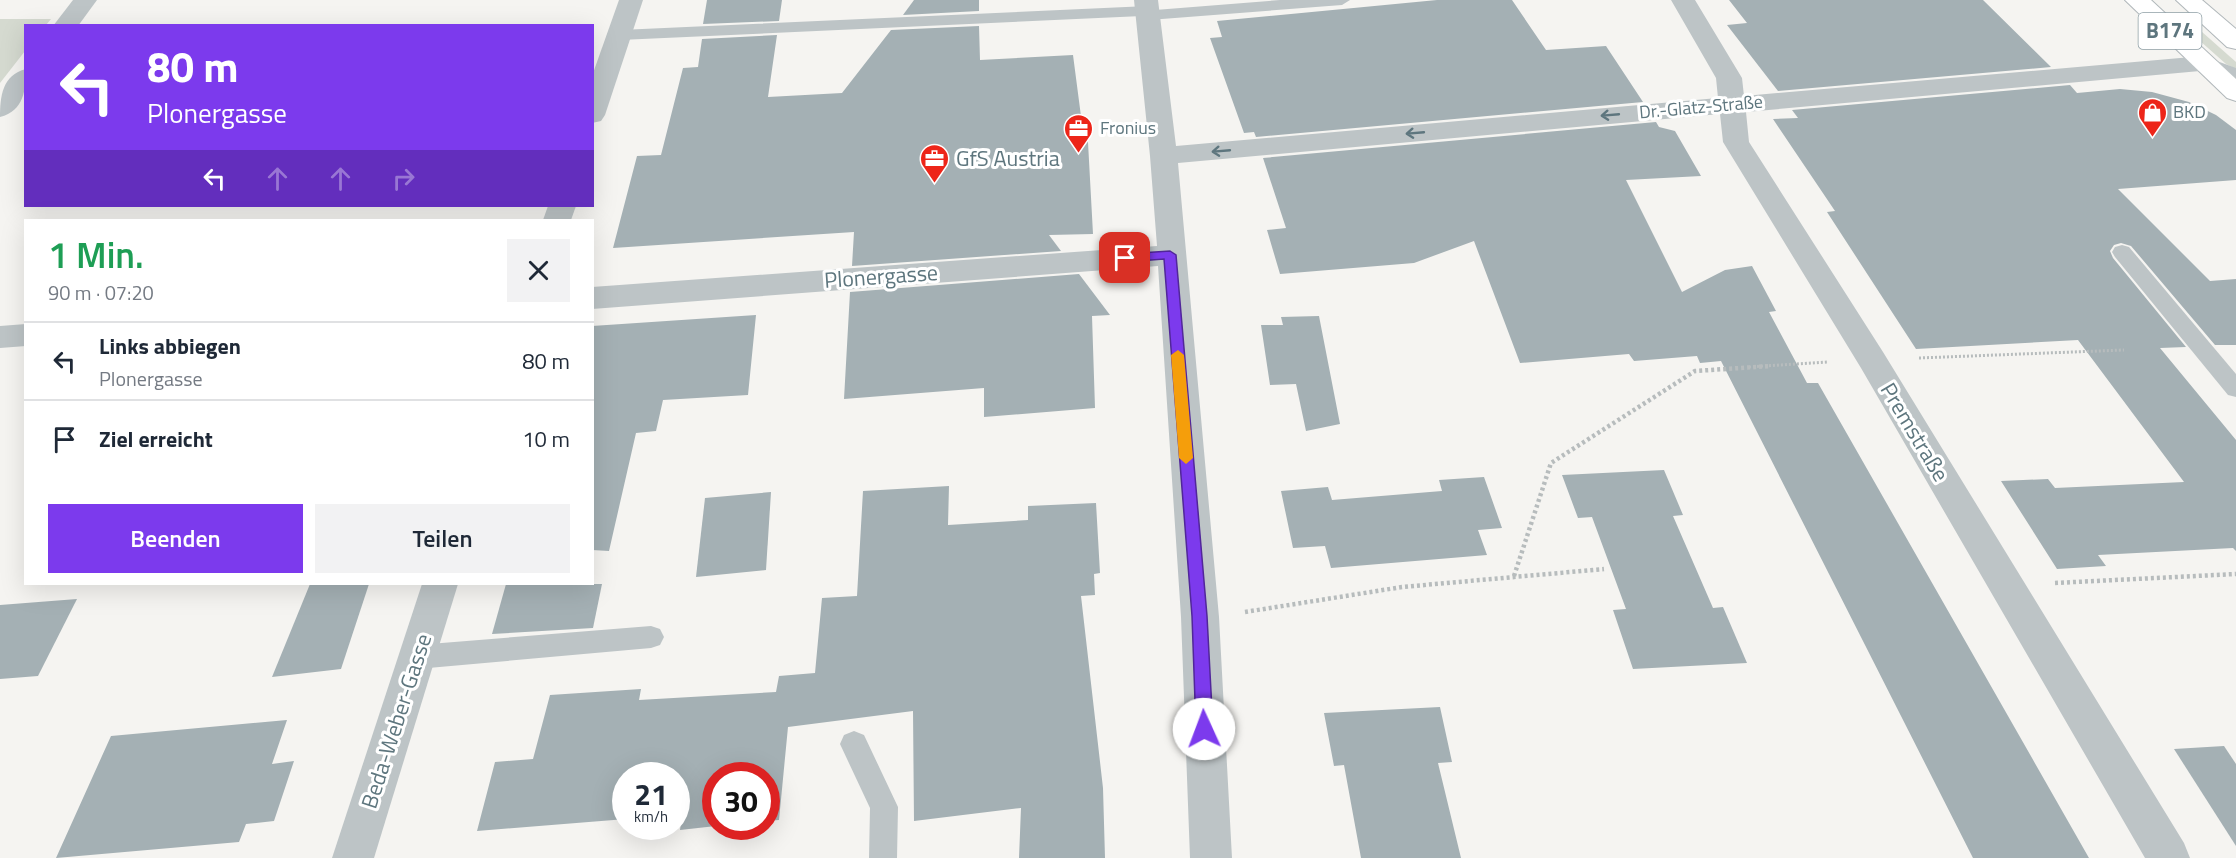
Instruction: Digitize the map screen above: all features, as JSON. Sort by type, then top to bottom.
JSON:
[{"type":"main road","name":"B174","points":[[2137,0],[2236,93]]},
{"type":"main road","name":"B174","points":[[2188,0],[2236,42]]},
{"type":"street","points":[[67,24],[85,0]]},
{"type":"street","points":[[594,109],[631,0]]},
{"type":"street","name":"Premstraße","points":[[1683,0],[1729,78],[1736,142],[1872,360],[2169,858]]},
{"type":"street","points":[[1148,9],[1164,156],[1200,616],[1210,858]]},
{"type":"street","name":"Dr.-Glatz-Straße","points":[[1164,156],[2203,63],[2236,77]]},
{"type":"street","points":[[0,109],[24,79]]},
{"type":"street","name":"Plonergasse","points":[[594,298],[1170,255]]},
{"type":"street","points":[[0,337],[24,336]]},
{"type":"street","name":"Beda-Weber-Gasse","points":[[353,858],[440,585]]},
{"type":"lane","points":[[621,30],[1109,0]]},
{"type":"lane","points":[[621,30],[1342,0]]},
{"type":"lane","points":[[2122,252],[2236,389]]},
{"type":"lane","points":[[417,657],[651,637]]},
{"type":"lane","points":[[854,744],[884,807],[883,858]]},
{"type":"path","points":[[1514,576],[1551,463],[1695,371],[1872,360],[2124,350]]},
{"type":"path","points":[[1200,616],[1282,608],[1335,596],[1514,576],[1604,569]]},
{"type":"path","points":[[2006,585],[2236,574]]},
{"type":"shaded area","points":[[0,19],[51,19],[47,24],[24,24],[24,52],[0,83]]},
{"type":"shaded area","points":[[2181,24],[2193,24],[2236,62],[2236,69],[2226,64]]},
{"type":"building","points":[[707,0],[782,0],[779,21],[703,24]]},
{"type":"building","points":[[914,0],[979,0],[979,11],[903,15]]},
{"type":"building","points":[[1437,0],[1512,0],[1546,50],[1606,46],[1643,102],[1256,137],[1254,132],[1244,133],[1210,38],[1222,37],[1217,21]]},
{"type":"building","points":[[1729,0],[1983,0],[2051,67],[1778,91],[1727,25],[1747,23]]},
{"type":"building","points":[[979,26],[980,60],[1073,55],[1082,124],[1087,124],[1093,234],[1049,235],[1061,251],[852,266],[854,232],[613,248],[637,156],[661,155],[683,68],[698,67],[702,39],[777,35],[768,97],[842,93],[891,30]]},
{"type":"building","points":[[2070,85],[2077,93],[2120,89],[2152,92],[2189,102],[2216,115],[2236,130],[2236,180],[2118,189],[2210,281],[2236,279],[2236,345],[2215,345],[2131,246],[2121,243],[2114,245],[2110,251],[2113,258],[2186,347],[2160,348],[2236,440],[2236,551],[2233,548],[2098,555],[2106,566],[2057,569],[2001,481],[2048,479],[2055,488],[2184,482],[2078,340],[1916,349],[1827,212],[1835,211],[1773,119],[1798,118],[1792,110]]},
{"type":"building","points":[[1656,122],[1659,127],[1675,131],[1701,176],[1626,180],[1682,292],[1725,270],[1752,266],[1776,311],[1769,312],[1807,383],[1818,383],[2089,858],[1973,858],[1721,361],[1700,363],[1697,356],[1634,361],[1629,354],[1520,363],[1474,241],[1414,263],[1280,274],[1267,230],[1286,228],[1263,158]]},
{"type":"building","points":[[1079,274],[1110,315],[1092,316],[1095,408],[984,417],[984,388],[844,399],[850,292]]},
{"type":"building","points":[[756,315],[748,395],[663,400],[656,431],[636,433],[609,551],[594,550],[594,326]]},
{"type":"building","points":[[1319,316],[1340,424],[1306,431],[1296,384],[1270,385],[1261,325],[1283,325],[1281,317]]},
{"type":"building","points":[[1664,470],[1683,515],[1673,516],[1713,608],[1723,607],[1747,663],[1633,669],[1613,610],[1626,609],[1592,517],[1578,518],[1562,475]]},
{"type":"building","points":[[1484,477],[1502,528],[1478,530],[1487,555],[1331,568],[1325,546],[1293,548],[1281,491],[1328,487],[1332,500],[1442,491],[1439,480]]},
{"type":"building","points":[[949,486],[948,525],[1028,520],[1028,506],[1096,503],[1100,573],[1094,574],[1095,595],[1081,596],[1103,788],[1105,858],[1019,858],[1021,808],[914,821],[913,711],[788,727],[780,810],[780,762],[702,762],[702,828],[690,829],[690,762],[612,762],[612,820],[477,831],[495,762],[533,759],[550,695],[641,689],[639,700],[776,692],[779,676],[815,673],[822,598],[857,596],[863,491]]},
{"type":"building","points":[[771,492],[766,570],[696,577],[705,498]]},
{"type":"building","points":[[602,584],[593,628],[492,634],[506,585]]},
{"type":"building","points":[[310,585],[369,585],[341,669],[272,677]]},
{"type":"building","points":[[77,599],[38,676],[0,679],[0,605]]},
{"type":"building","points":[[1440,707],[1452,762],[1438,763],[1461,858],[1361,858],[1344,765],[1334,766],[1324,713]]},
{"type":"building","points":[[287,720],[272,764],[294,761],[274,821],[246,824],[239,842],[56,858],[111,736]]},
{"type":"building","points":[[2224,746],[2236,764],[2236,846],[2174,749]]},
{"type":"slow traffic","points":[[1178,355],[1186,458]]},
{"type":"place","name":"BKD","points":[[2152,138]]},
{"type":"place","name":"Fronius","points":[[1079,154]]},
{"type":"place","name":"GfS Austria","points":[[935,184]]},
{"type":"route","points":[[1125,258],[1170,255],[1200,616],[1204,729]]}]
